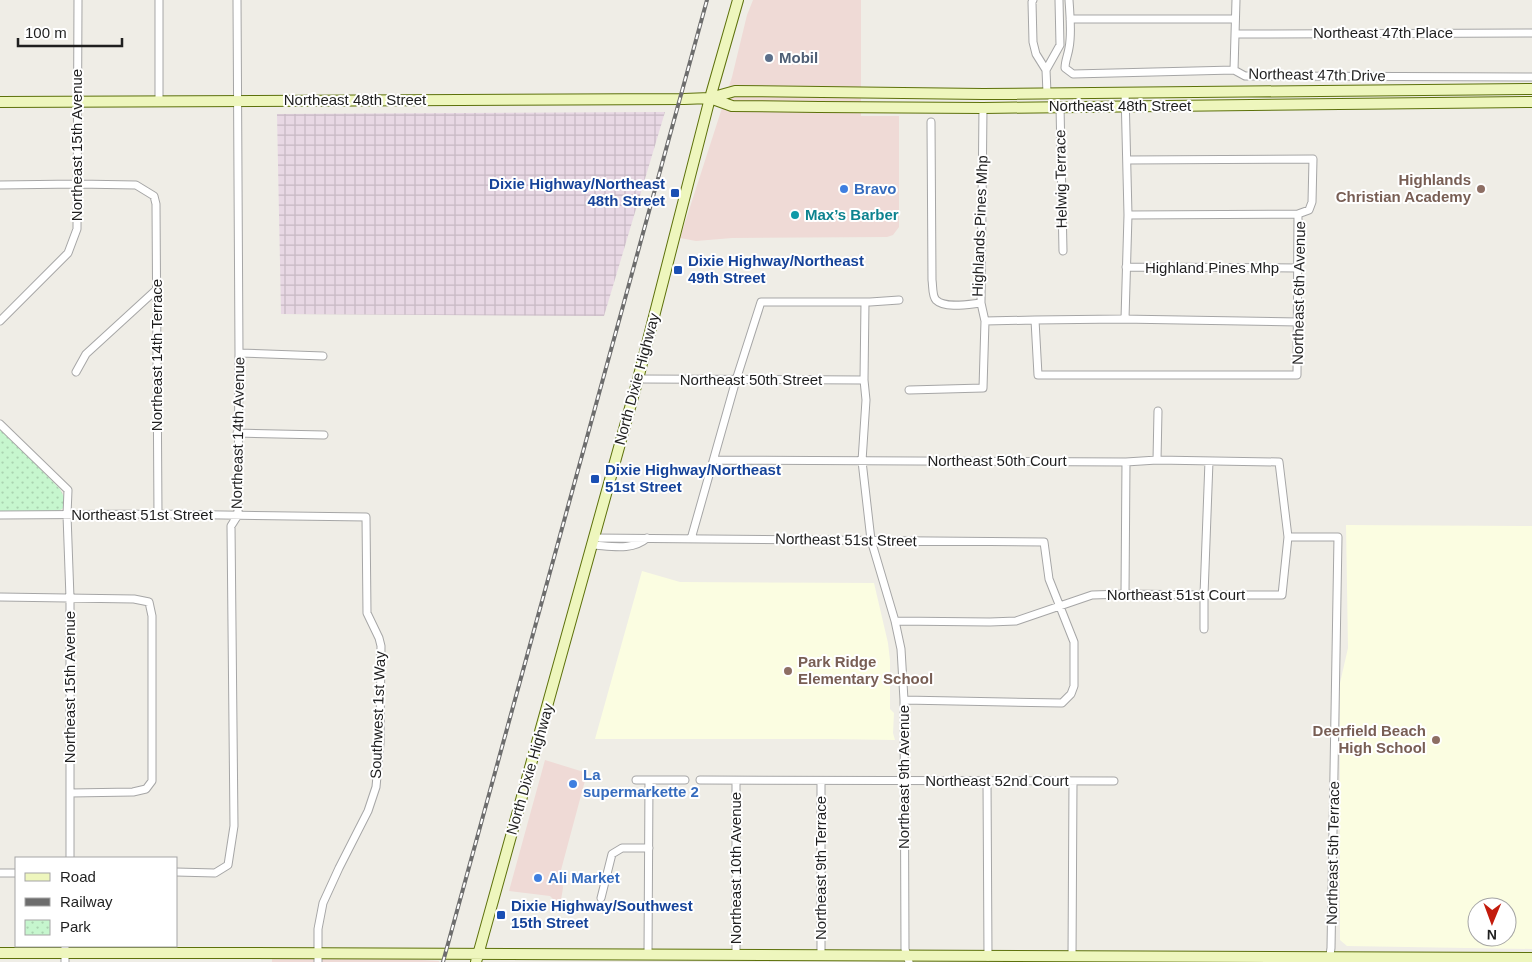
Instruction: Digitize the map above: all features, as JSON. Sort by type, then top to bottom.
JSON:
[{"type":"main road","name":"North Dixie Highway","points":[[477,958],[638,380],[710,98],[738,0]]},
{"type":"main road","name":"Northeast 48th Street","points":[[0,102],[710,98],[735,91],[983,94],[1532,89]]},
{"type":"main road","points":[[964,108],[979,103],[1036,102],[1042,100],[1047,93]]},
{"type":"main road","name":"Northeast 48th Street","points":[[710,98],[732,106],[964,108],[1532,102]]},
{"type":"main road","points":[[0,953],[65,952],[144,958],[477,958],[648,954],[736,955],[751,959],[1072,957],[1157,960],[1329,960],[1532,958]]},
{"type":"street","name":"Northeast 15th Avenue","points":[[0,321],[68,254],[77,229],[78,0]]},
{"type":"street","points":[[159,0],[159,101]]},
{"type":"street","name":"Northeast 14th Avenue","points":[[178,872],[215,873],[228,865],[234,826],[231,526],[238,515],[237,0]]},
{"type":"street","points":[[1034,0],[1032,2],[1033,42],[1036,54],[1046,70],[1047,93]]},
{"type":"street","points":[[1046,70],[1060,45],[1059,0]]},
{"type":"street","points":[[1069,0],[1070,19],[1235,18]]},
{"type":"street","points":[[1234,70],[1236,0]]},
{"type":"street","name":"Northeast 47th Drive","points":[[1070,19],[1069,48],[1065,68],[1073,74],[1234,70],[1245,76],[1532,77]]},
{"type":"street","name":"Northeast 47th Place","points":[[1235,34],[1532,33]]},
{"type":"street","points":[[1124,319],[1128,215],[1125,92]]},
{"type":"street","name":"Helwig Terrace","points":[[1060,106],[1063,251]]},
{"type":"street","name":"Highlands Pines Mhp","points":[[931,122],[933,295],[937,301],[944,304],[981,303],[983,108]]},
{"type":"street","name":"Northeast 6th Avenue","points":[[1035,320],[1038,375],[1297,374],[1298,214],[1310,210],[1312,202],[1312,159],[1127,160]]},
{"type":"street","points":[[0,185],[77,184]]},
{"type":"street","name":"Northeast 14th Terrace","points":[[77,184],[136,185],[154,196],[156,204],[158,514]]},
{"type":"street","points":[[1128,215],[1298,214]]},
{"type":"street","name":"Highland Pines Mhp","points":[[1126,267],[1298,268]]},
{"type":"street","points":[[76,372],[86,354],[157,289]]},
{"type":"street","points":[[691,539],[736,380],[761,302],[866,302],[899,300]]},
{"type":"street","name":"Northeast 9th Avenue","points":[[866,302],[864,380],[866,400],[862,461],[871,540],[895,621],[901,649],[904,700],[905,949],[908,959]]},
{"type":"street","points":[[909,390],[983,388],[985,321],[981,303]]},
{"type":"street","points":[[985,321],[1124,319],[1298,322]]},
{"type":"street","points":[[239,353],[324,356]]},
{"type":"street","name":"Northeast 50th Street","points":[[638,380],[864,380]]},
{"type":"street","points":[[1157,460],[1158,411]]},
{"type":"street","name":"Northeast 15th Avenue","points":[[0,424],[68,490],[70,857]]},
{"type":"street","points":[[237,433],[324,435]]},
{"type":"street","name":"Northeast 50th Court","points":[[714,460],[1126,462],[1157,460],[1280,462],[1288,537]]},
{"type":"street","points":[[1125,594],[1126,462]]},
{"type":"street","points":[[1204,629],[1209,462]]},
{"type":"street","name":"Northeast 51st Street","points":[[0,515],[158,514],[366,517]]},
{"type":"street","name":"Southwest 1st Way","points":[[317,958],[320,916],[323,903],[336,873],[368,811],[373,799],[378,773],[381,646],[367,613],[366,517]]},
{"type":"street","name":"Northeast 51st Court","points":[[895,621],[990,622],[1016,620],[1092,595],[1282,595],[1288,537]]},
{"type":"street","name":"Northeast 5th Terrace","points":[[1288,537],[1338,537],[1331,948],[1329,960]]},
{"type":"street","name":"Northeast 51st Street","points":[[593,541],[628,546],[640,544],[648,538],[1044,542],[1049,579],[1061,606]]},
{"type":"street","points":[[0,597],[134,599],[149,602],[152,616],[152,781],[146,789],[133,792],[71,793]]},
{"type":"street","points":[[904,700],[1062,702],[1071,694],[1074,686],[1074,642],[1061,606]]},
{"type":"street","points":[[636,780],[685,780]]},
{"type":"street","name":"Northeast 52nd Court","points":[[700,780],[1114,781]]},
{"type":"street","points":[[648,954],[649,781]]},
{"type":"street","name":"Northeast 10th Avenue","points":[[736,781],[736,955]]},
{"type":"street","name":"Northeast 9th Terrace","points":[[821,781],[827,958]]},
{"type":"street","points":[[987,781],[988,957]]},
{"type":"street","points":[[1072,781],[1072,957]]},
{"type":"street","points":[[601,898],[612,854],[622,848],[649,848]]},
{"type":"street","points":[[0,873],[15,872]]},
{"type":"shaded area","points":[[753,0],[861,0],[861,116],[899,116],[899,227],[893,235],[887,237],[732,238],[696,241],[680,238],[732,77],[747,15]]},
{"type":"shaded area","points":[[665,112],[604,316],[281,314],[277,114]]},
{"type":"shaded area","name":"Deerfield Beach High School","points":[[1346,525],[1532,526],[1532,949],[1347,946],[1340,940],[1340,683],[1348,648]]},
{"type":"shaded area","points":[[642,571],[680,582],[874,583],[888,643],[890,709],[894,713],[893,733],[895,740],[595,739]]},
{"type":"shaded area","points":[[545,760],[587,773],[561,870],[563,888],[561,900],[555,901],[550,896],[509,891]]},
{"type":"shaded area","points":[[272,956],[386,958],[439,962],[272,962]]},
{"type":"green space","points":[[0,428],[60,489],[65,499],[65,507],[57,512],[0,513]]},
{"type":"railway","points":[[443,962],[707,0]]},
{"type":"place","name":"Mobil","points":[[769,58]]},
{"type":"place","name":"Bravo","points":[[844,189]]},
{"type":"place","name":"Highlands Christian Academy","points":[[1481,189]]},
{"type":"place","name":"Dixie Highway/Northeast 48th Street","points":[[675,193]]},
{"type":"place","name":"Max’s Barber","points":[[795,215]]},
{"type":"place","name":"Dixie Highway/Northeast 49th Street","points":[[678,270]]},
{"type":"place","name":"Dixie Highway/Northeast 51st Street","points":[[595,479]]},
{"type":"place","name":"Park Ridge Elementary School","points":[[788,671]]},
{"type":"place","name":"Deerfield Beach High School","points":[[1436,740]]},
{"type":"place","name":"La supermarkette 2","points":[[573,784]]},
{"type":"place","name":"Ali Market","points":[[538,878]]},
{"type":"place","name":"Dixie Highway/Southwest 15th Street","points":[[501,915]]}]
